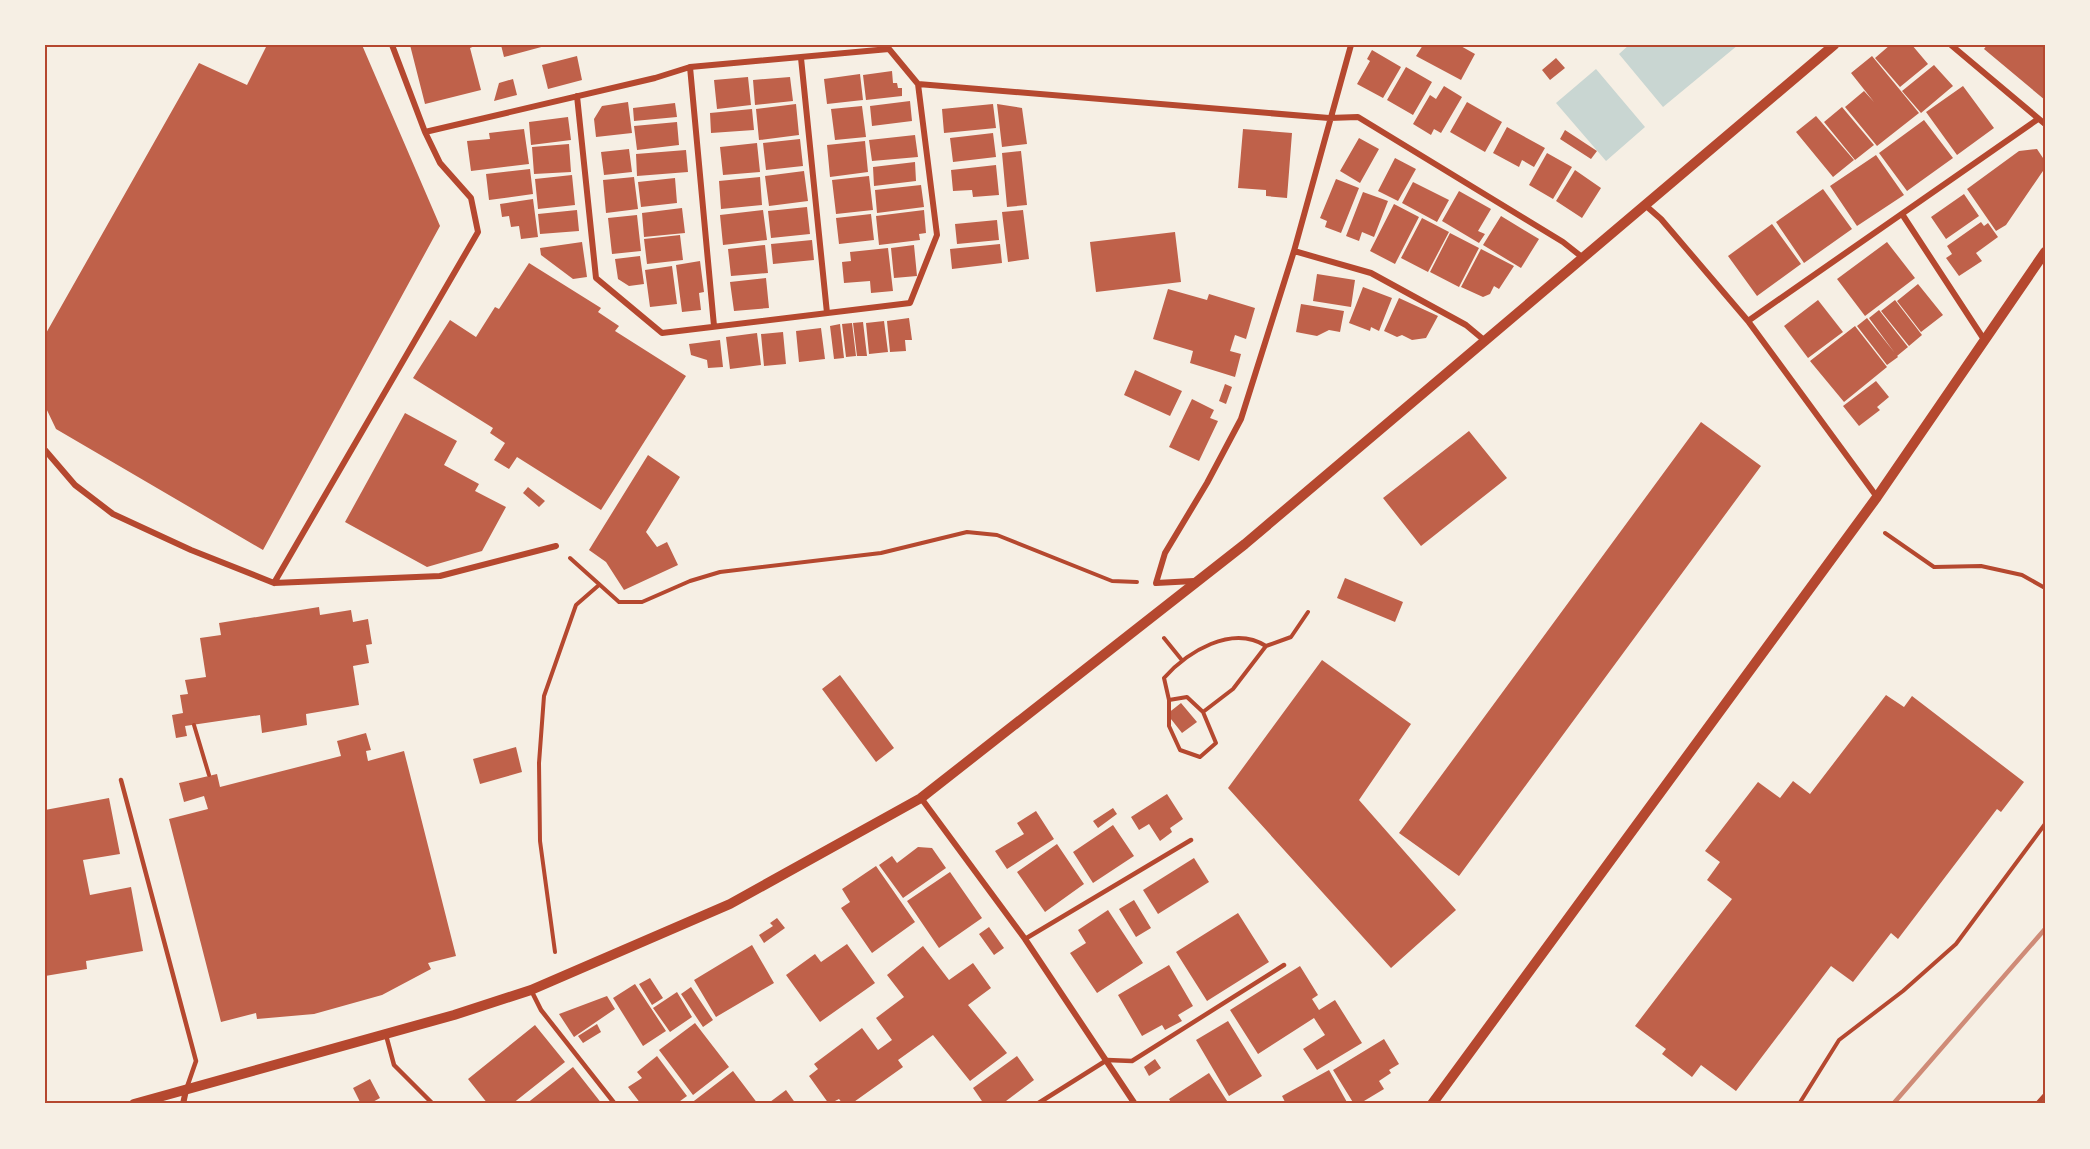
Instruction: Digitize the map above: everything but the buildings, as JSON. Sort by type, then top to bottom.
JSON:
[{"type":"street","points":[[274,583],[478,232],[471,198],[440,163],[425,132],[392,45]]},
{"type":"street","points":[[1194,581],[1155,583],[1165,553],[1207,483],[1241,419],[1294,251],[1329,117],[1351,45]]},
{"type":"street","points":[[134,1104],[386,1035],[531,990],[730,904],[921,798],[1122,642],[1194,581],[1245,544],[1834,45]]},
{"type":"street","points":[[1950,45],[2045,124]]},
{"type":"street","points":[[425,132],[690,67],[889,49],[918,84],[937,234],[910,303],[662,333],[596,278],[577,96]]},
{"type":"street","points":[[801,58],[827,313]]},
{"type":"street","points":[[690,67],[714,327]]},
{"type":"street","points":[[918,84],[1329,117],[1358,117],[1563,242],[1582,258]]},
{"type":"street","points":[[1748,321],[2038,119]]},
{"type":"street","points":[[1645,205],[1661,219],[1748,321],[1877,497]]},
{"type":"street","points":[[1902,214],[1985,341]]},
{"type":"street","points":[[1294,251],[1371,273],[1466,325],[1484,340]]},
{"type":"street","points":[[1432,1104],[1877,497],[2045,252]]},
{"type":"street","points":[[45,450],[75,485],[113,514],[191,550],[274,583],[440,576],[556,546]]},
{"type":"street","points":[[921,798],[1025,939],[1135,1104]]},
{"type":"street","points":[[183,1104],[186,1089]]},
{"type":"lane","points":[[121,780],[196,1061],[186,1089]]},
{"type":"lane","points":[[1025,939],[1191,840]]},
{"type":"lane","points":[[1037,1104],[1107,1060],[1132,1061],[1284,965]]},
{"type":"lane","points":[[531,990],[541,1010],[615,1104]]},
{"type":"lane","points":[[386,1035],[394,1065],[433,1104]]},
{"type":"lane","points":[[2037,1104],[2045,1095]]},
{"type":"path","points":[[556,546],[619,602],[642,602],[690,581],[720,572],[881,553],[966,532],[997,535],[1112,581],[1155,583]]},
{"type":"path","points":[[1885,533],[1934,567],[1981,566],[2022,575],[2045,588]]},
{"type":"path","points":[[555,952],[540,841],[539,763],[544,696],[576,605],[599,585]]},
{"type":"path","points":[[1203,712],[1233,688],[1266,646],[1291,637],[1308,612]]},
{"type":"path","points":[[1164,637],[1181,659]]},
{"type":"path","points":[[1169,700],[1187,697],[1203,712],[1216,743],[1200,757],[1180,750],[1169,726],[1169,700],[1164,678],[1181,659],[1223,639],[1254,638],[1266,646]]},
{"type":"path","points":[[194,725],[209,775]]},
{"type":"path","points":[[1799,1104],[1839,1040],[1903,991],[1956,944],[2045,824]]},
{"type":"shaded area","points":[[1629,45],[1738,45],[1663,107],[1619,54]]},
{"type":"shaded area","points":[[1596,69],[1645,127],[1606,161],[1556,103]]},
{"type":"railway","points":[[1893,1104],[2045,929]]}]
